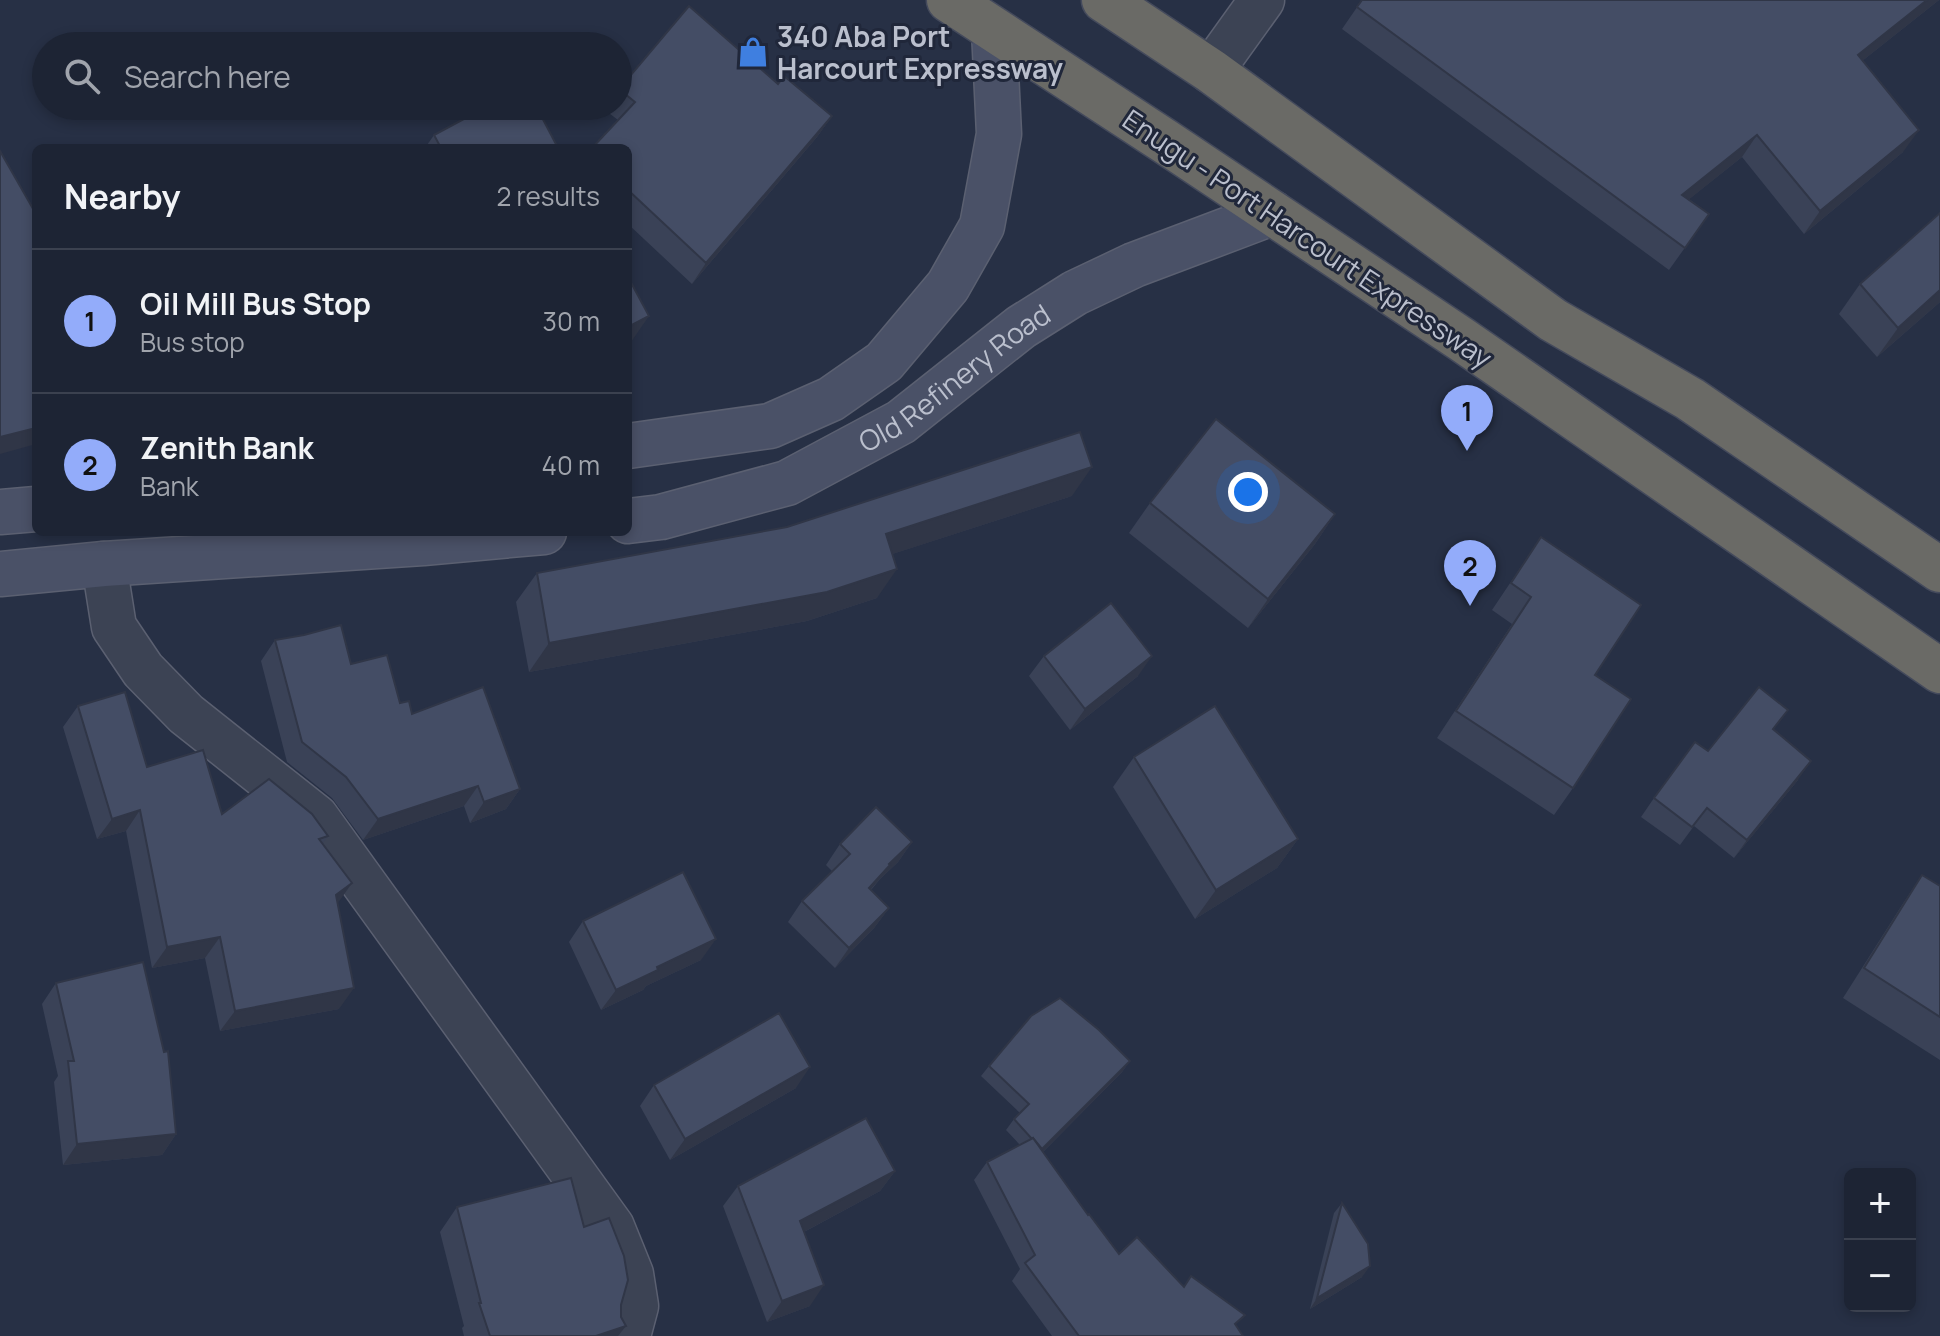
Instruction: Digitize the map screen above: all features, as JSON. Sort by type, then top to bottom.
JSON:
[{"type":"highway","name":"Enugu - Port Harcourt Expressway","points":[[949,0],[1461,339],[1940,671]]},
{"type":"highway","points":[[1104,0],[1211,71],[1553,320],[1690,399],[1940,570]]},
{"type":"main road","name":"Old Refinery Road","points":[[632,445],[770,426],[831,399],[884,362],[948,286],[982,226],[999,134],[994,31]]},
{"type":"main road","name":"Old Refinery Road","points":[[632,521],[661,517],[787,483],[901,422],[1021,327],[1075,293],[1134,265],[1272,213]]},
{"type":"main road","points":[[0,512],[32,509]]},
{"type":"main road","points":[[0,574],[500,536]]},
{"type":"street","points":[[1211,71],[1262,0]]},
{"type":"street","points":[[104,564],[114,627],[143,670],[186,714],[316,817],[612,1227],[631,1274],[636,1306],[628,1336]]},
{"type":"building","points":[[1362,0],[1927,0],[1858,55],[1919,130],[1820,211],[1757,135],[1682,195],[1709,214],[1685,248],[1357,7]]},
{"type":"building","points":[[689,6],[778,84],[784,76],[832,116],[706,263],[632,194],[632,144],[596,144],[618,120],[632,120],[632,105],[635,102],[632,100],[632,74]]},
{"type":"building","points":[[462,120],[543,120],[556,144],[439,144],[434,135]]},
{"type":"building","points":[[0,151],[32,207],[32,429],[0,437]]},
{"type":"building","points":[[1940,213],[1940,290],[1898,328],[1860,284]]},
{"type":"building","points":[[632,284],[649,316],[632,325]]},
{"type":"building","points":[[1216,419],[1335,514],[1268,599],[1150,503]]},
{"type":"building","points":[[1080,432],[1092,467],[886,534],[897,569],[827,592],[549,643],[537,573],[787,527]]},
{"type":"building","points":[[1541,537],[1641,605],[1595,675],[1631,699],[1573,788],[1456,711],[1531,597],[1511,583]]},
{"type":"building","points":[[1111,603],[1152,656],[1085,709],[1044,656]]},
{"type":"building","points":[[341,625],[351,664],[387,655],[400,703],[409,701],[412,714],[483,687],[520,789],[484,802],[478,786],[378,819],[346,777],[302,742],[275,640]]},
{"type":"building","points":[[1759,687],[1788,710],[1773,729],[1811,761],[1747,840],[1707,808],[1692,827],[1654,798],[1695,742],[1708,751]]},
{"type":"building","points":[[125,692],[147,767],[203,750],[222,814],[269,779],[312,814],[328,836],[319,839],[352,883],[336,895],[354,988],[235,1011],[220,937],[167,947],[140,810],[112,819],[78,706]]},
{"type":"building","points":[[1215,706],[1298,839],[1216,890],[1134,757]]},
{"type":"building","points":[[876,807],[912,842],[869,888],[889,908],[849,948],[802,901],[850,854],[840,844]]},
{"type":"building","points":[[683,872],[716,939],[616,990],[583,921]]},
{"type":"building","points":[[1922,875],[1940,886],[1940,1017],[1864,968]]},
{"type":"building","points":[[143,962],[164,1052],[168,1051],[176,1134],[77,1144],[68,1061],[74,1061],[56,983]]},
{"type":"building","points":[[1060,998],[1130,1061],[1042,1149],[1014,1119],[1029,1104],[989,1066],[1031,1016]]},
{"type":"building","points":[[779,1013],[810,1067],[685,1139],[654,1085]]},
{"type":"building","points":[[866,1118],[895,1171],[800,1221],[824,1285],[782,1301],[738,1186]]},
{"type":"building","points":[[1033,1138],[1119,1254],[1137,1237],[1184,1287],[1191,1276],[1245,1315],[1235,1324],[1243,1336],[1079,1336],[1025,1263],[1035,1255],[987,1162]]},
{"type":"building","points":[[571,1178],[584,1227],[609,1218],[624,1256],[628,1280],[621,1317],[626,1326],[596,1336],[490,1336],[479,1303],[457,1207]]},
{"type":"building","points":[[1342,1203],[1368,1244],[1370,1266],[1317,1298]]},
{"type":"place","name":"340 Aba Port Harcourt Expressway","points":[[753,52]]},
{"type":"place","name":"Oil Mill Bus Stop","points":[[1467,451]]},
{"type":"place","name":"Zenith Bank","points":[[1470,606]]}]
